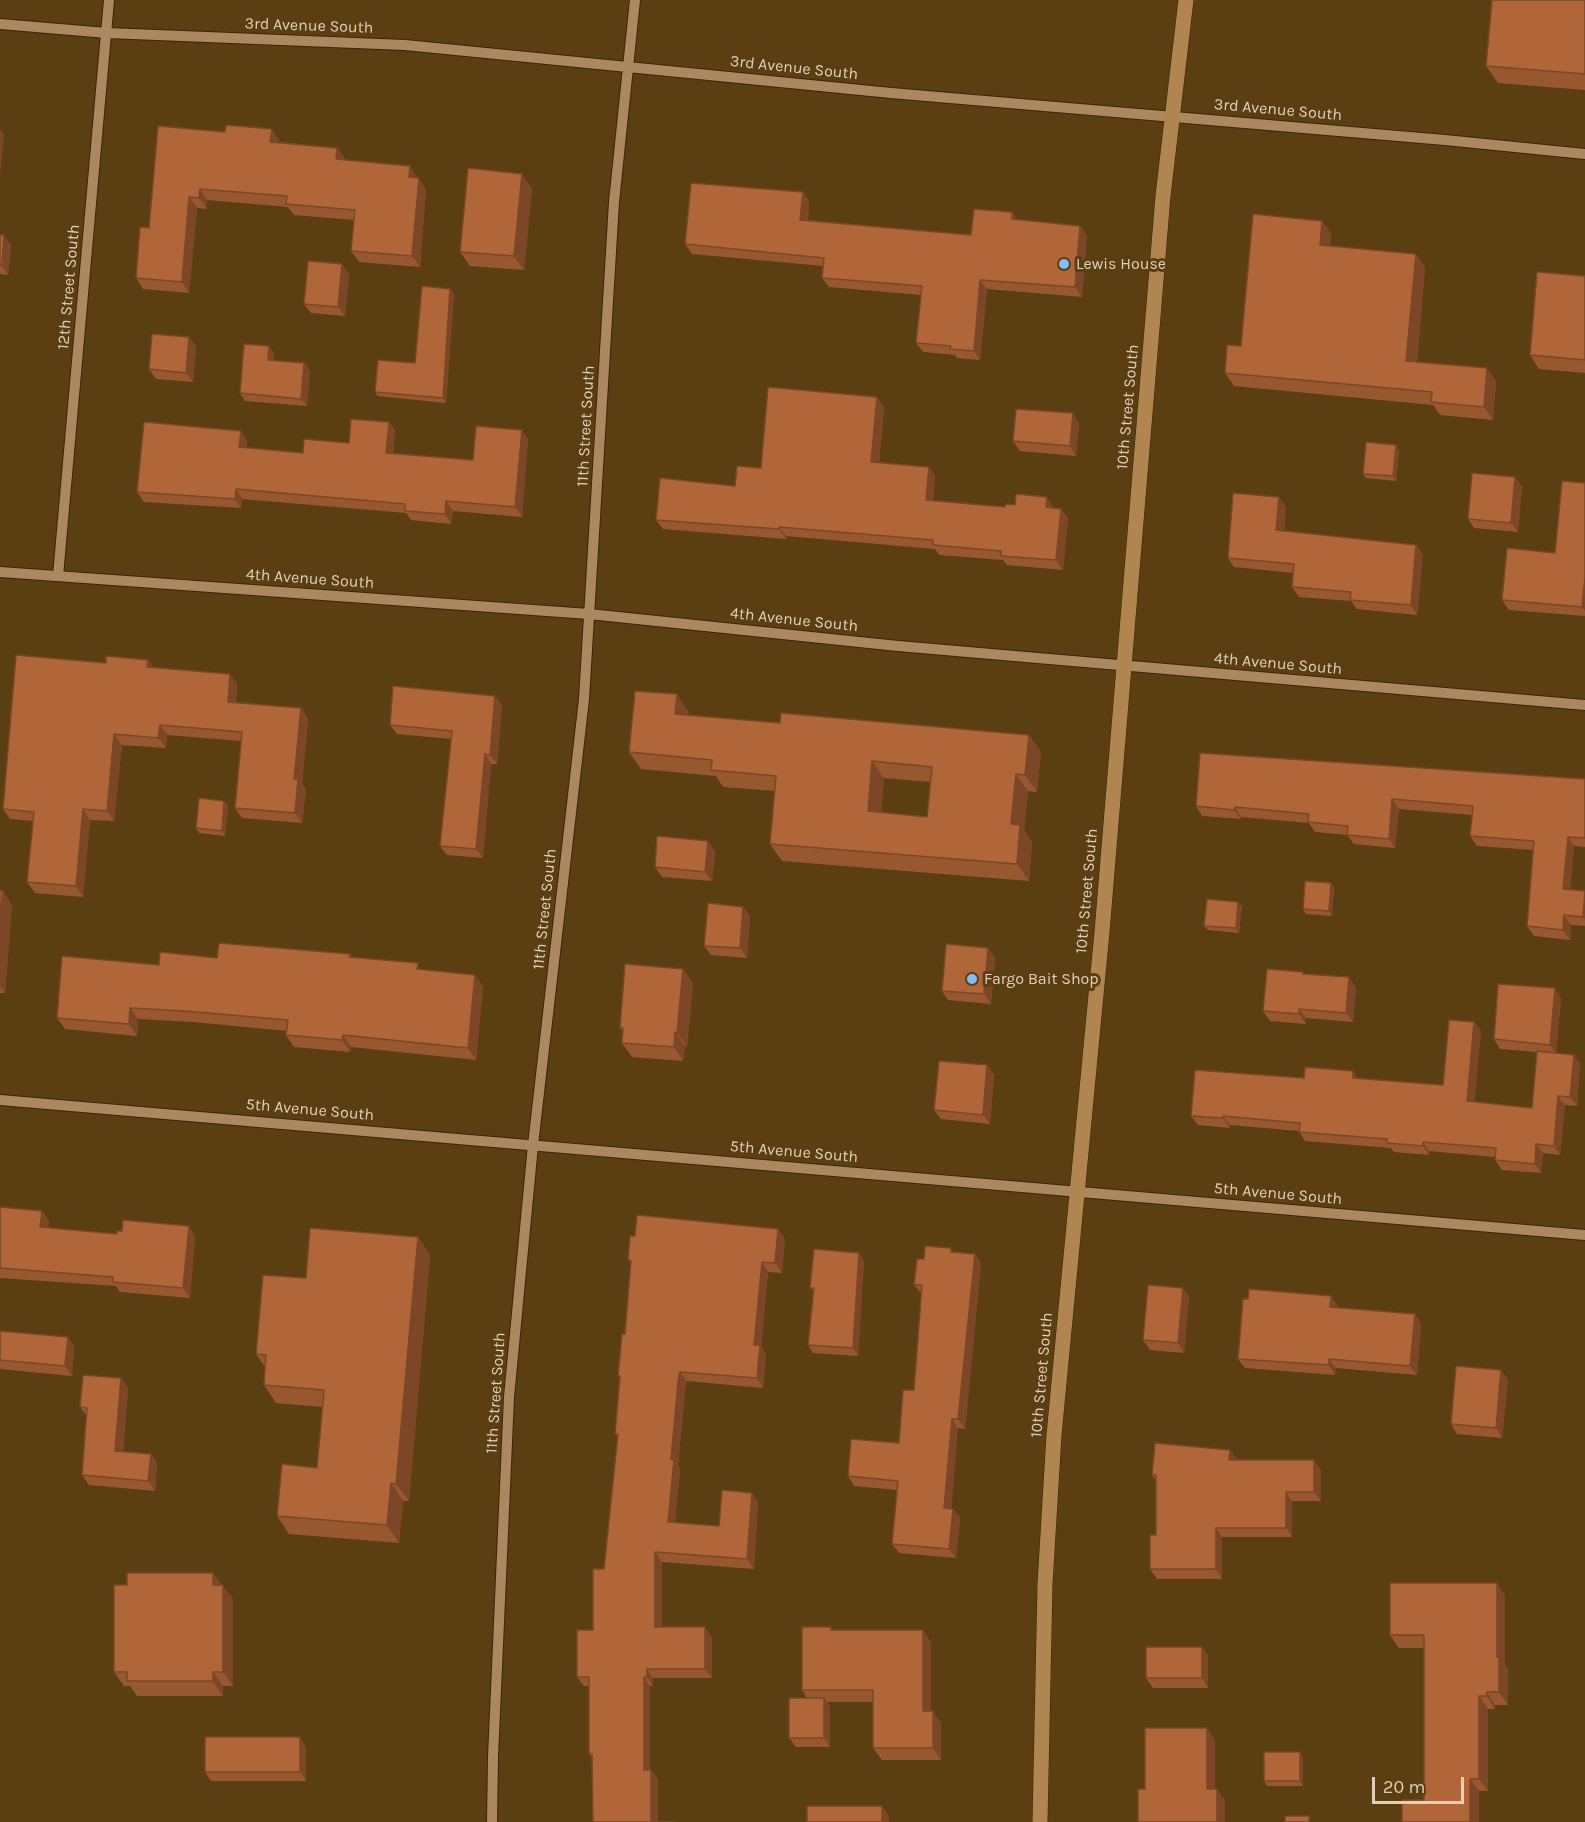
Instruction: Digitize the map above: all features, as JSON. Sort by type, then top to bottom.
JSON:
[{"type":"main road","name":"10th Street South","points":[[1040,1822],[1045,1584],[1054,1435],[1078,1191],[1163,196],[1186,0]]},
{"type":"street","name":"12th Street South","points":[[58,576],[109,0]]},
{"type":"street","name":"11th Street South","points":[[492,1822],[509,1396],[533,1144],[584,699],[614,202],[635,0]]},
{"type":"street","name":"3rd Avenue South","points":[[0,24],[107,33],[405,45],[880,92],[1585,154]]},
{"type":"street","name":"4th Avenue South","points":[[0,572],[590,614],[898,646],[1585,705]]},
{"type":"street","name":"5th Avenue South","points":[[0,1100],[1585,1235]]},
{"type":"building","points":[[1492,0],[1585,0],[1585,74],[1486,66]]},
{"type":"building","points":[[226,125],[272,129],[270,142],[337,148],[336,159],[410,166],[409,177],[419,178],[412,256],[351,251],[355,210],[286,204],[287,196],[200,189],[199,198],[189,197],[182,282],[136,278],[140,227],[149,228],[158,126],[225,132]]},
{"type":"building","points":[[468,168],[522,174],[514,256],[460,252]]},
{"type":"building","points":[[691,183],[803,192],[800,220],[971,235],[974,209],[1012,212],[1012,219],[1080,226],[1075,287],[980,280],[974,351],[950,349],[951,346],[916,343],[922,286],[822,278],[824,258],[685,244]]},
{"type":"building","points":[[1253,214],[1322,221],[1320,245],[1416,254],[1406,361],[1487,368],[1484,407],[1431,402],[1432,392],[1225,373],[1227,345],[1241,346]]},
{"type":"building","points":[[0,235],[4,235],[2,266],[0,265]]},
{"type":"building","points":[[308,261],[342,264],[338,307],[304,304]]},
{"type":"building","points":[[1537,272],[1585,276],[1585,360],[1530,355]]},
{"type":"building","points":[[422,286],[450,289],[443,398],[375,392],[378,360],[415,363]]},
{"type":"building","points":[[152,334],[189,337],[186,373],[149,369]]},
{"type":"building","points":[[244,344],[269,346],[268,360],[304,363],[301,399],[240,393]]},
{"type":"building","points":[[768,387],[877,397],[871,462],[929,467],[926,500],[1005,507],[1006,504],[1015,505],[1016,494],[1047,497],[1046,507],[1061,509],[1056,560],[1001,556],[1001,551],[933,545],[933,540],[779,527],[779,529],[656,520],[660,478],[735,486],[737,466],[761,468]]},
{"type":"building","points":[[1016,409],[1073,413],[1070,446],[1013,441]]},
{"type":"building","points":[[351,419],[389,422],[386,453],[473,460],[476,426],[522,430],[515,507],[446,501],[445,514],[405,511],[405,504],[236,489],[235,499],[137,492],[144,422],[241,431],[239,447],[303,453],[304,439],[349,443]]},
{"type":"building","points":[[1366,442],[1396,445],[1393,476],[1363,474]]},
{"type":"building","points":[[1472,473],[1515,477],[1511,523],[1468,519]]},
{"type":"building","points":[[1562,481],[1585,483],[1585,577],[1582,607],[1502,600],[1507,548],[1555,553]]},
{"type":"building","points":[[1233,493],[1279,497],[1276,530],[1416,545],[1411,605],[1350,600],[1351,592],[1292,587],[1294,564],[1228,558]]},
{"type":"building","points":[[16,655],[106,663],[106,656],[148,660],[147,667],[230,674],[228,702],[301,708],[294,779],[298,779],[295,813],[235,808],[242,732],[160,725],[158,738],[114,734],[107,811],[83,809],[76,886],[27,882],[34,812],[3,809]]},
{"type":"building","points":[[393,686],[495,696],[490,755],[485,754],[476,849],[440,846],[452,731],[390,725]]},
{"type":"building","points":[[635,691],[677,694],[675,714],[780,723],[781,713],[1029,735],[1025,775],[1016,774],[1011,824],[1020,825],[1017,864],[770,844],[776,776],[711,770],[712,760],[629,752]],"holes":[[[872,761],[932,767],[927,817],[868,811]]]},
{"type":"building","points":[[1200,753],[1585,779],[1585,838],[1568,837],[1563,889],[1585,891],[1583,917],[1564,915],[1563,930],[1527,926],[1534,841],[1470,836],[1473,806],[1392,799],[1389,839],[1347,835],[1348,826],[1308,822],[1309,814],[1196,806]]},
{"type":"building","points":[[199,798],[224,801],[222,831],[196,828]]},
{"type":"building","points":[[657,836],[708,841],[705,872],[655,867]]},
{"type":"building","points":[[1305,881],[1331,883],[1329,911],[1303,909]]},
{"type":"building","points":[[0,890],[3,891],[0,920]]},
{"type":"building","points":[[1207,899],[1238,902],[1236,928],[1204,926]]},
{"type":"building","points":[[708,903],[743,907],[740,948],[704,946]]},
{"type":"building","points":[[219,943],[350,954],[349,957],[418,963],[417,969],[475,975],[468,1048],[343,1035],[342,1040],[286,1035],[288,1020],[185,1011],[130,1008],[129,1024],[57,1018],[62,956],[159,965],[160,952],[217,958]]},
{"type":"building","name":"Fargo Bait Shop","points":[[946,944],[988,948],[984,994],[942,991]]},
{"type":"building","points":[[625,964],[683,969],[674,1047],[622,1043],[623,1028],[620,1028]]},
{"type":"building","points":[[1267,969],[1349,977],[1346,1013],[1299,1009],[1299,1014],[1263,1011]]},
{"type":"building","points":[[1498,984],[1555,988],[1550,1045],[1494,1039]]},
{"type":"building","points":[[1449,1020],[1474,1022],[1467,1101],[1532,1108],[1537,1051],[1574,1055],[1570,1097],[1558,1096],[1554,1146],[1536,1144],[1535,1164],[1495,1160],[1496,1148],[1423,1142],[1423,1146],[1387,1143],[1387,1139],[1299,1132],[1300,1123],[1223,1116],[1223,1118],[1191,1116],[1195,1070],[1304,1078],[1305,1067],[1353,1071],[1353,1078],[1443,1085]]},
{"type":"building","points":[[939,1061],[987,1065],[983,1115],[934,1110]]},
{"type":"building","points":[[0,1207],[42,1211],[40,1227],[117,1234],[117,1231],[122,1231],[123,1220],[189,1226],[183,1288],[113,1282],[113,1277],[0,1268]]},
{"type":"building","points":[[637,1215],[778,1229],[775,1263],[762,1262],[754,1345],[760,1345],[757,1378],[680,1372],[678,1382],[668,1522],[719,1526],[722,1490],[752,1493],[747,1559],[655,1552],[655,1627],[705,1627],[705,1669],[647,1669],[647,1677],[644,1677],[644,1770],[651,1770],[651,1822],[593,1822],[592,1754],[589,1754],[589,1677],[577,1677],[577,1630],[593,1630],[593,1569],[604,1569],[618,1434],[615,1434],[620,1376],[618,1376],[622,1334],[625,1334],[631,1261],[628,1260],[630,1236],[635,1236]]},
{"type":"building","points":[[310,1228],[418,1237],[396,1484],[391,1483],[387,1525],[277,1516],[282,1464],[317,1468],[324,1390],[264,1385],[266,1355],[256,1354],[263,1275],[306,1278]]},
{"type":"building","points":[[925,1246],[951,1248],[951,1252],[975,1254],[958,1419],[952,1419],[944,1508],[953,1509],[949,1549],[892,1544],[898,1481],[848,1476],[851,1439],[899,1443],[903,1390],[914,1390],[922,1285],[914,1285],[917,1259],[924,1259]]},
{"type":"building","points":[[814,1249],[859,1253],[853,1348],[808,1345],[814,1288],[810,1288]]},
{"type":"building","points":[[1148,1285],[1183,1288],[1178,1343],[1143,1340]]},
{"type":"building","points":[[1249,1289],[1331,1296],[1330,1307],[1415,1314],[1410,1366],[1329,1359],[1329,1365],[1238,1359],[1243,1299],[1248,1299]]},
{"type":"building","points":[[0,1331],[68,1337],[65,1366],[0,1360]]},
{"type":"building","points":[[1456,1366],[1501,1370],[1496,1428],[1451,1424]]},
{"type":"building","points":[[83,1375],[121,1378],[115,1451],[151,1454],[148,1481],[82,1475],[87,1408],[80,1407]]},
{"type":"building","points":[[1155,1443],[1230,1450],[1229,1460],[1314,1460],[1314,1492],[1286,1492],[1286,1528],[1216,1528],[1216,1569],[1150,1569],[1150,1535],[1156,1535],[1156,1475],[1152,1475]]},
{"type":"building","points":[[127,1573],[213,1573],[213,1585],[223,1585],[223,1672],[213,1672],[213,1681],[127,1681],[127,1672],[114,1672],[114,1585],[127,1585]]},
{"type":"building","points":[[1390,1583],[1497,1583],[1499,1692],[1487,1692],[1487,1696],[1479,1696],[1479,1779],[1470,1779],[1470,1822],[1402,1822],[1402,1800],[1424,1800],[1424,1635],[1390,1635]]},
{"type":"building","points":[[802,1627],[831,1627],[831,1630],[923,1630],[923,1711],[933,1711],[933,1748],[873,1748],[873,1690],[802,1690]]},
{"type":"building","points":[[1146,1647],[1202,1647],[1202,1678],[1146,1678]]},
{"type":"building","points":[[789,1698],[824,1698],[824,1738],[789,1738]]},
{"type":"building","points":[[1145,1728],[1207,1728],[1207,1789],[1217,1789],[1217,1822],[1138,1822],[1138,1789],[1145,1789]]},
{"type":"building","points":[[205,1737],[300,1737],[300,1772],[205,1772]]},
{"type":"building","points":[[1264,1752],[1300,1752],[1300,1781],[1264,1781]]},
{"type":"building","points":[[807,1806],[882,1806],[882,1822],[807,1822]]},
{"type":"building","points":[[1285,1816],[1309,1816],[1309,1822],[1285,1822]]},
{"type":"place","name":"Lewis House","points":[[1064,264]]},
{"type":"place","name":"Fargo Bait Shop","points":[[972,979]]}]
